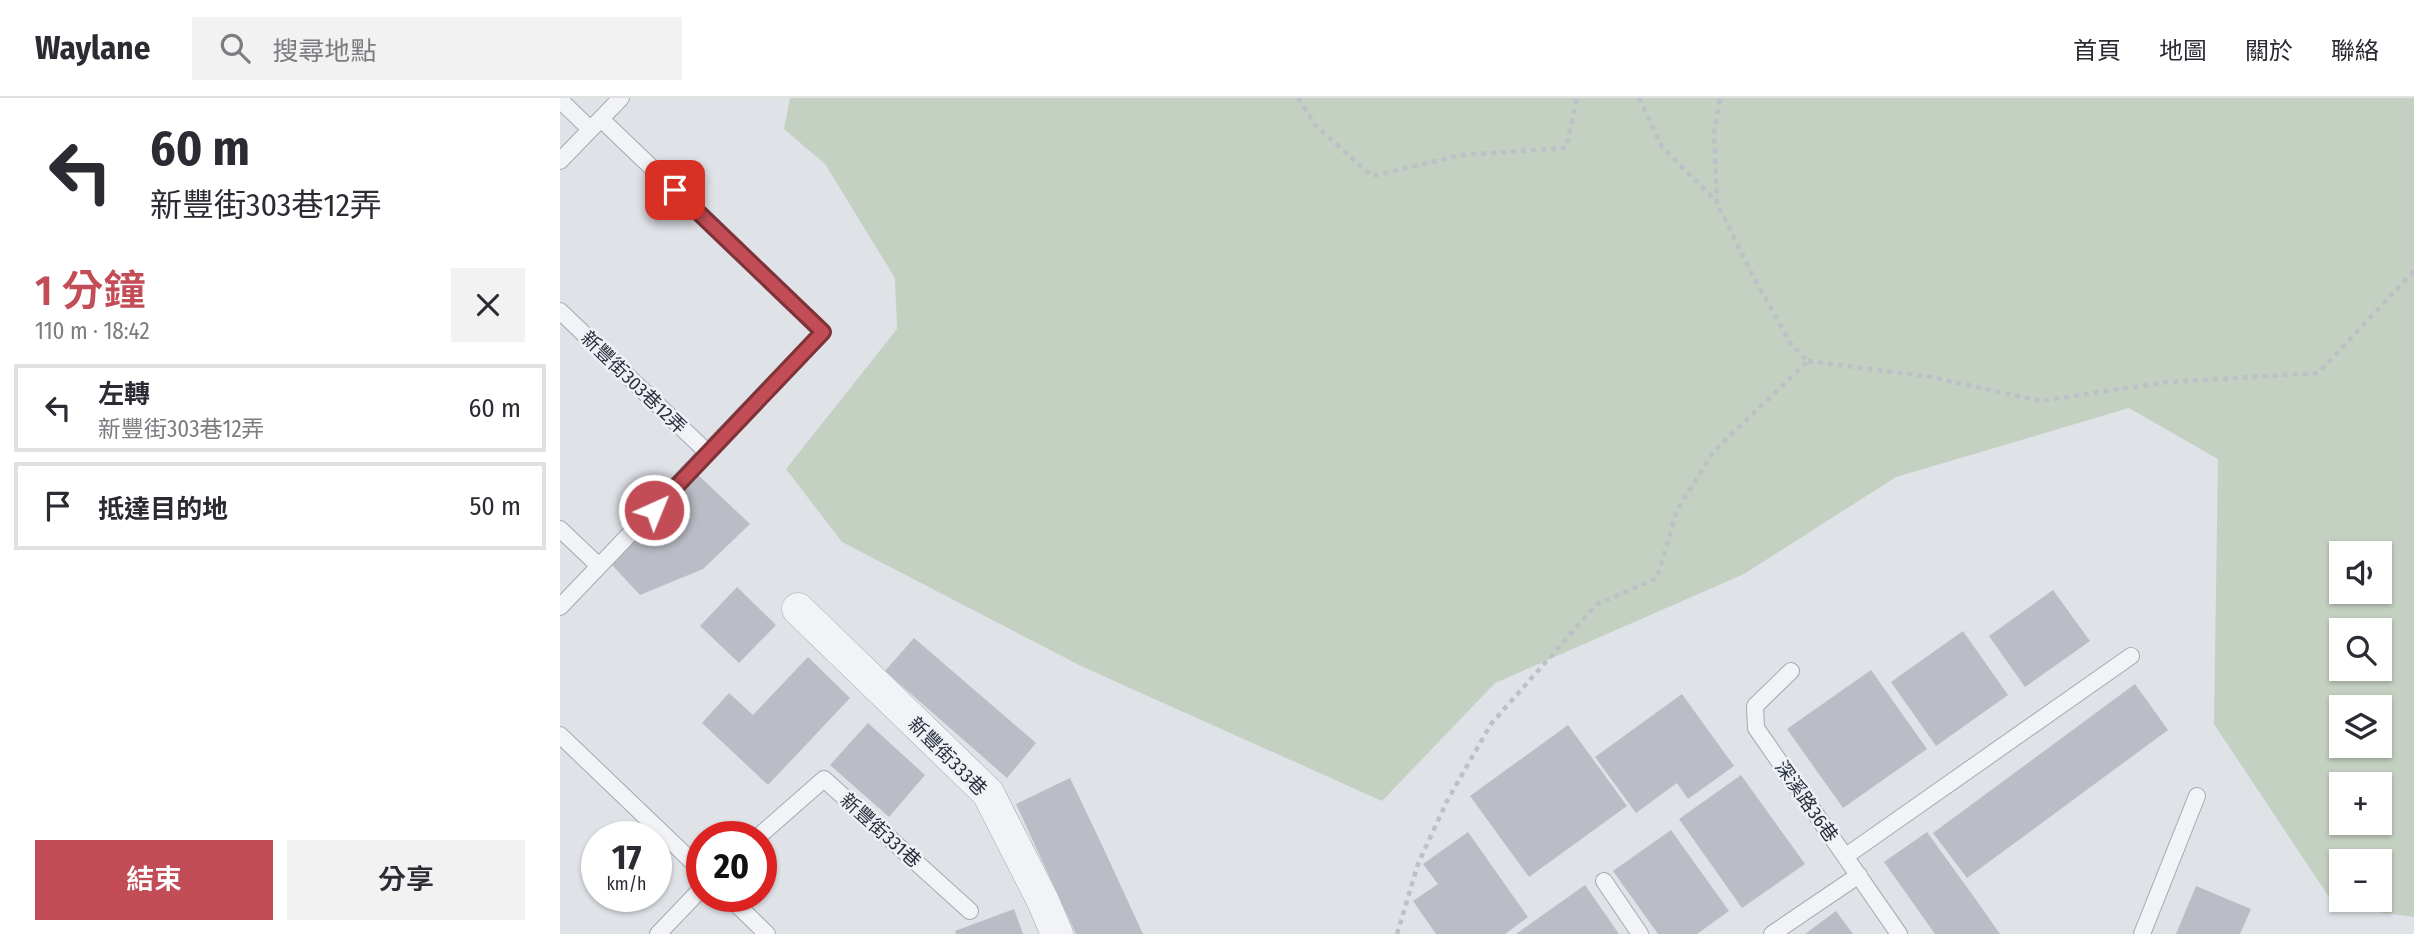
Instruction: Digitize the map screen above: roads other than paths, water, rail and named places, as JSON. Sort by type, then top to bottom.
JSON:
[{"type":"street","name":"新豐街333巷","points":[[797,610],[988,793],[1057,934]]},
{"type":"lane","points":[[560,161],[621,98]]},
{"type":"lane","points":[[560,100],[596,124],[823,332],[560,607]]},
{"type":"lane","name":"新豐街303巷12弄","points":[[560,311],[708,453]]},
{"type":"lane","points":[[560,528],[599,566]]},
{"type":"lane","points":[[1846,856],[2131,656]]},
{"type":"lane","name":"深溪路36巷","points":[[1791,671],[1755,706],[1756,729],[1899,934]]},
{"type":"lane","points":[[560,735],[686,856]]},
{"type":"lane","name":"新豐街331巷","points":[[776,821],[824,779],[970,911]]},
{"type":"lane","points":[[2142,934],[2197,796]]},
{"type":"lane","points":[[1772,934],[1859,875]]},
{"type":"lane","points":[[1604,881],[1640,934]]},
{"type":"lane","points":[[658,934],[686,905]]},
{"type":"lane","points":[[744,912],[767,934]]}]
